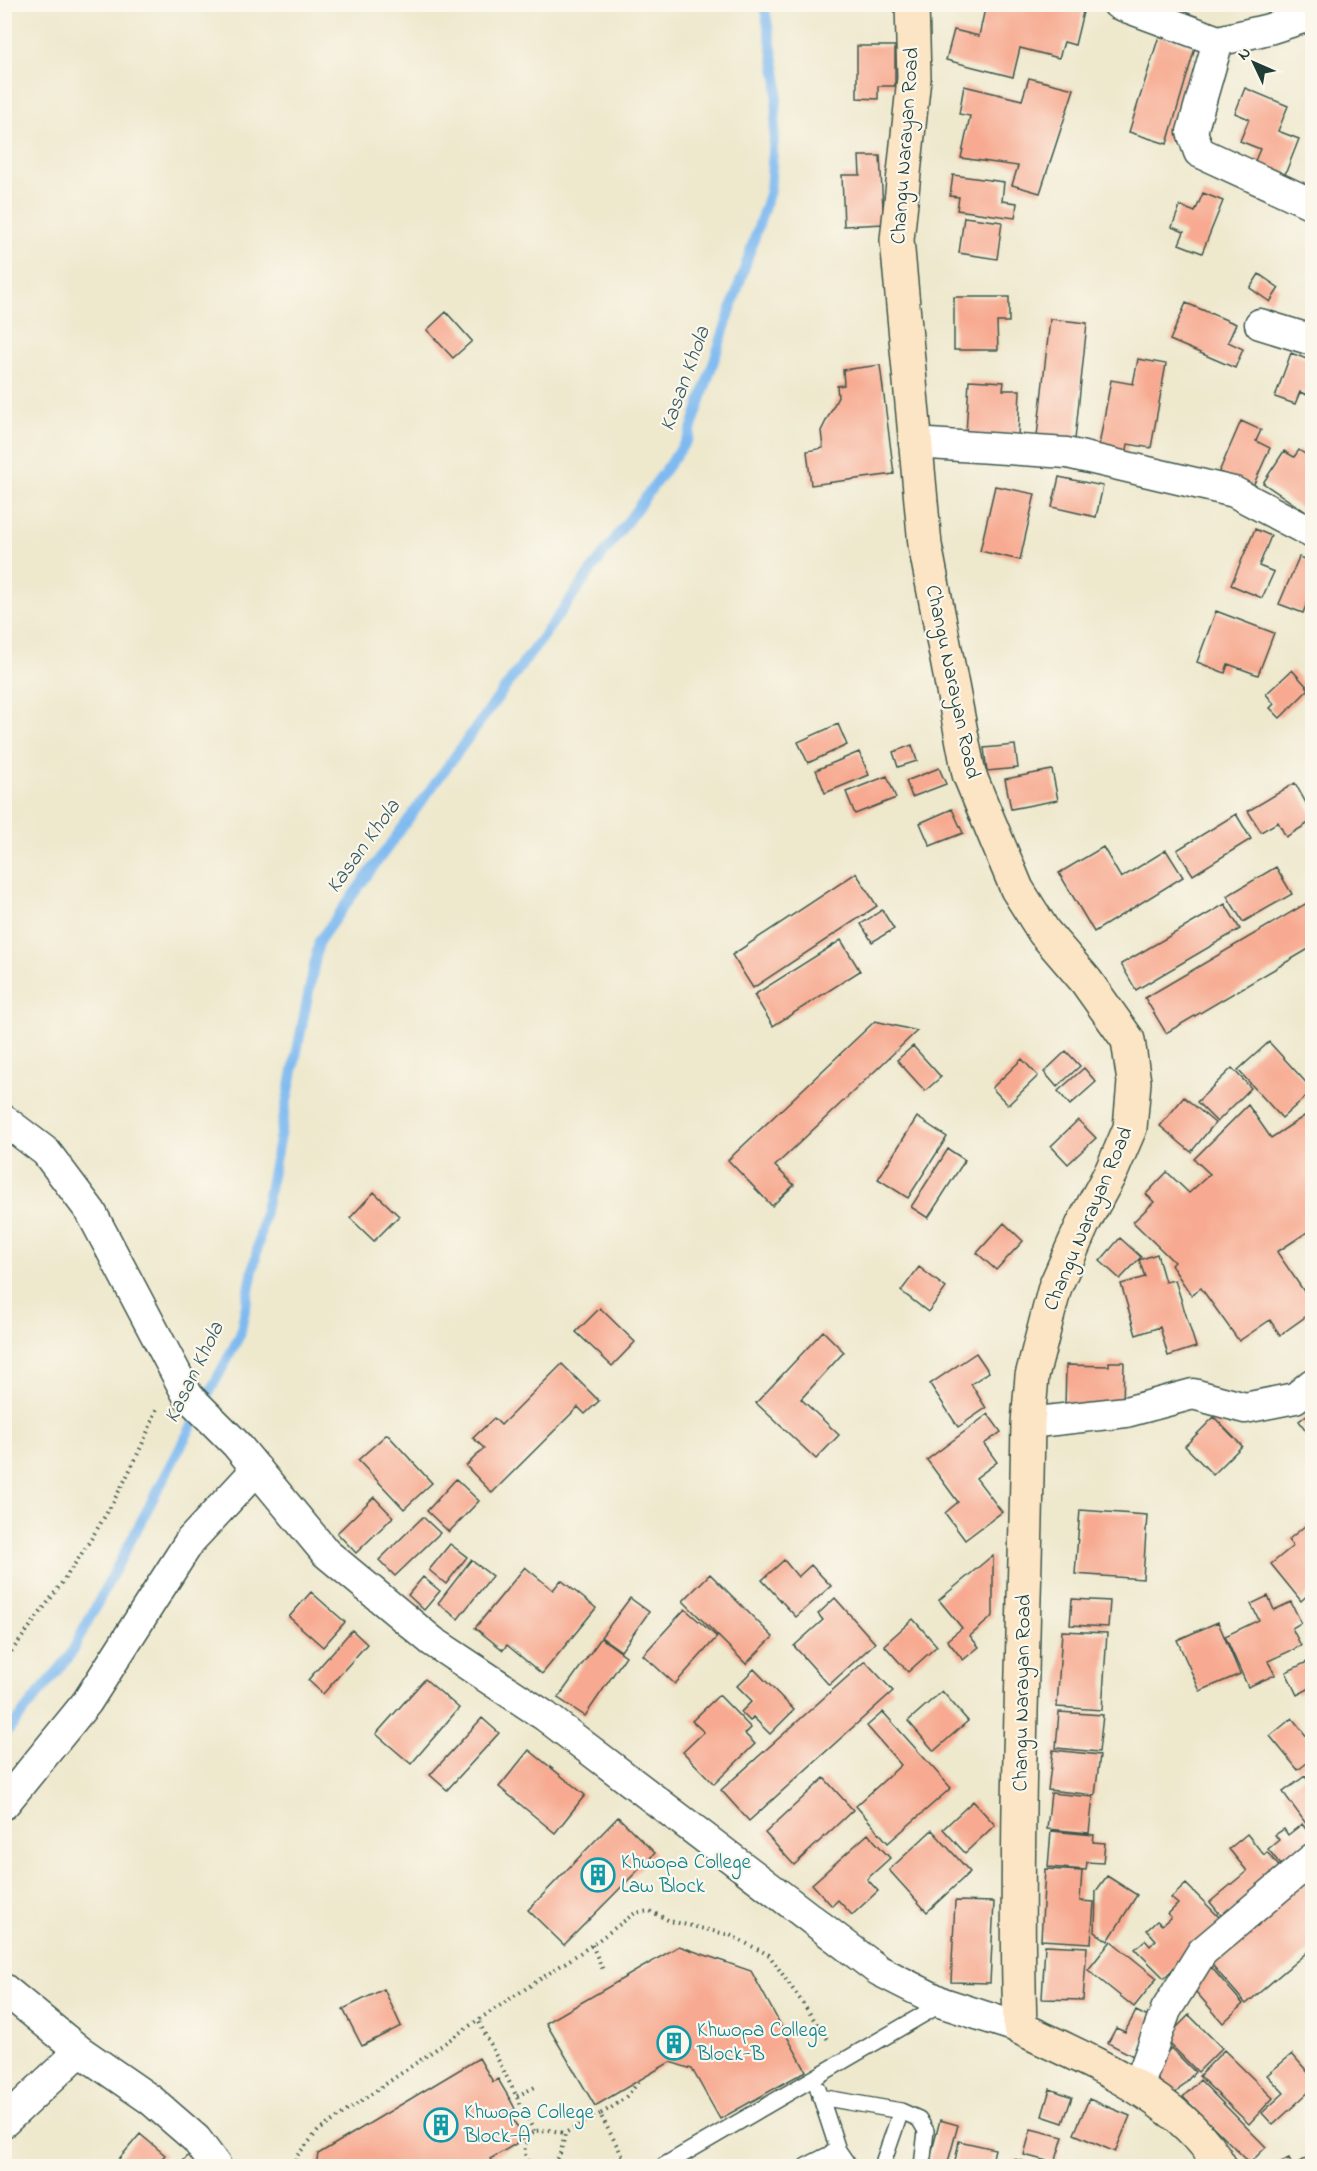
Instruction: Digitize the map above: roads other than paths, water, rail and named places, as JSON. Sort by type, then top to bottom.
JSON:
[{"type":"main road","name":"Changu Narayan Road","points":[[912,4],[914,78],[897,240],[925,544],[944,653],[969,774],[1017,889],[1044,932],[1086,981],[1128,1040],[1134,1082],[1130,1128],[1112,1170],[1083,1224],[1056,1287],[1032,1376],[1028,1424],[1018,1935],[1020,2028]]},
{"type":"main road","points":[[1020,2028],[1138,2087],[1190,2129],[1206,2145],[1220,2166]]},
{"type":"street","points":[[1118,4],[1218,41],[1269,29],[1312,15]]},
{"type":"street","points":[[1218,41],[1192,132],[1199,152],[1312,204]]},
{"type":"street","points":[[1260,324],[1312,340]]},
{"type":"street","points":[[914,443],[1067,453],[1234,492],[1312,533]]},
{"type":"street","points":[[4,1120],[46,1152],[91,1212],[188,1396],[236,1444],[326,1553],[432,1641],[545,1716],[878,1970],[943,2003],[1020,2028]]},
{"type":"street","points":[[1028,1424],[1126,1412],[1193,1394],[1245,1408],[1295,1398],[1312,1384]]},
{"type":"street","points":[[4,1804],[87,1702],[190,1541],[257,1469]]},
{"type":"street","points":[[1138,2087],[1166,2010],[1202,1952],[1312,1859]]},
{"type":"street","points":[[4,1989],[80,2052],[151,2100],[195,2139],[216,2166]]},
{"type":"street","points":[[4,2122],[80,2052]]},
{"type":"lane","points":[[663,2166],[943,2003]]},
{"type":"lane","points":[[815,2077],[838,2150],[849,2166]]},
{"type":"lane","points":[[820,2097],[901,2111],[919,2119],[926,2131],[922,2166]]},
{"type":"lane","points":[[882,2166],[901,2111]]},
{"type":"lane","points":[[806,2166],[838,2150]]},
{"type":"waterway","name":"Kasan Khola","points":[[4,1736],[69,1657],[240,1335],[319,941],[688,439],[770,191],[778,83],[764,4]]},
{"type":"place","name":"Khwopa College Law Block","points":[[598,1875]]},
{"type":"place","name":"Khwopa College Block-B","points":[[674,2043]]},
{"type":"place","name":"Khwopa College Block-A","points":[[441,2125]]}]
